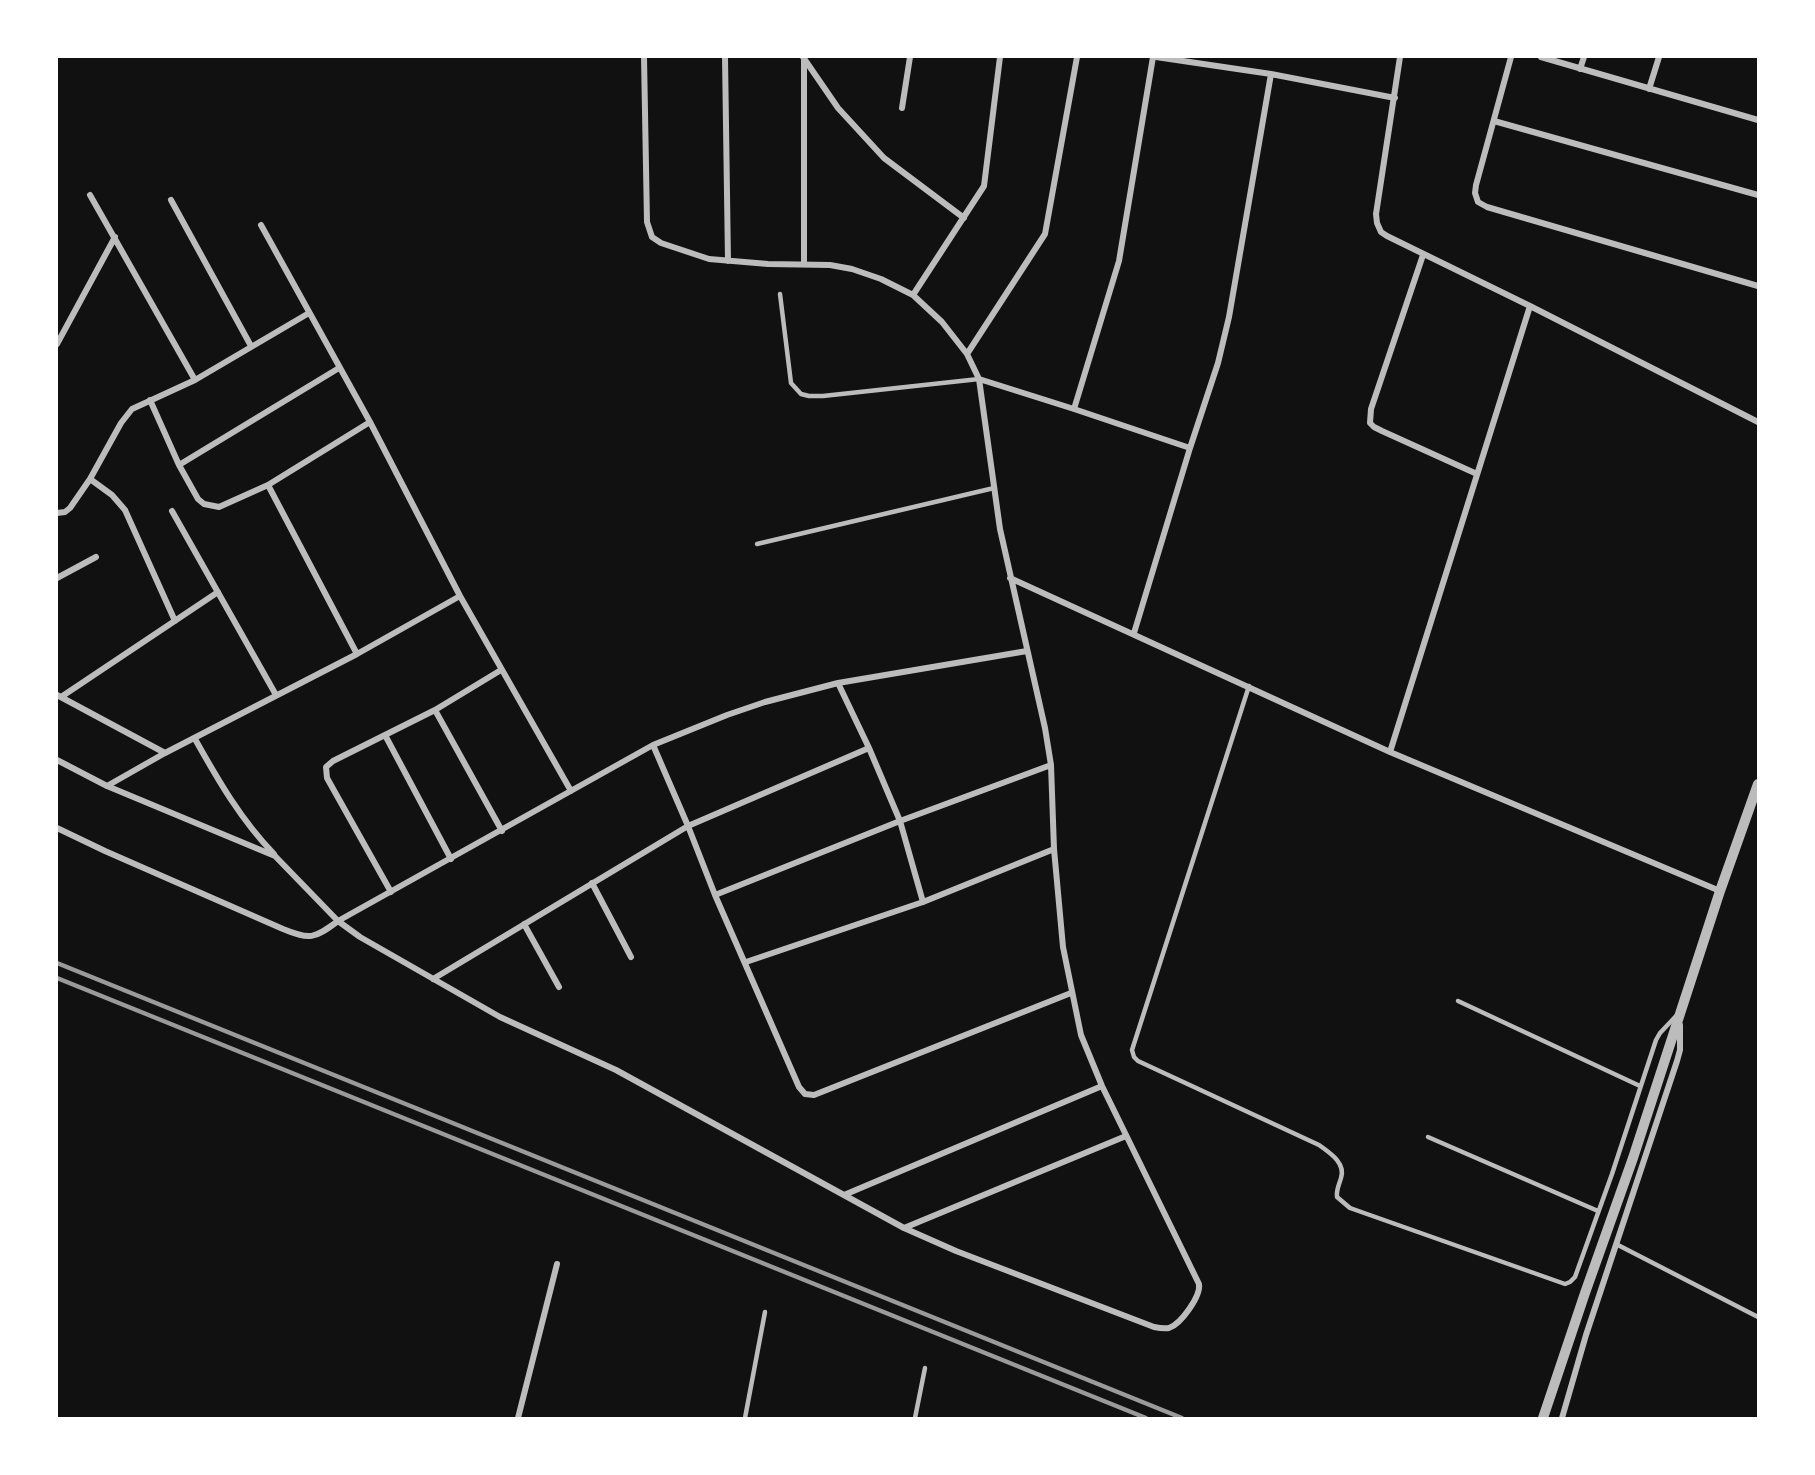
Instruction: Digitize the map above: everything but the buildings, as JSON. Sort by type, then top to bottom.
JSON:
[{"type":"street","points":[[195,739],[227,795],[252,832],[338,921],[360,938],[500,1017],[616,1070],[904,1228],[956,1251],[1154,1327],[1167,1329],[1172,1327],[1191,1307],[1200,1289],[1102,1086],[1081,1035],[1071,993],[1054,849],[1051,765],[1045,728],[1010,578],[994,488],[979,379],[967,354],[942,322],[914,295],[881,279],[852,269],[830,265],[728,261],[709,258],[661,243],[652,237],[647,222],[644,57]]},
{"type":"street","points":[[725,57],[728,261]]},
{"type":"street","points":[[902,108],[910,57]]},
{"type":"street","points":[[914,295],[979,195],[986,177],[1000,57]]},
{"type":"street","points":[[967,354],[1045,234],[1077,57]]},
{"type":"street","points":[[1074,409],[1119,261],[1154,57],[1271,74],[1395,98]]},
{"type":"street","points":[[1400,57],[1376,214],[1381,232],[1758,422]]},
{"type":"street","points":[[1511,57],[1476,188],[1476,196],[1481,204],[1758,286]]},
{"type":"street","points":[[1541,57],[1758,120]]},
{"type":"street","points":[[1580,69],[1584,57]]},
{"type":"street","points":[[1649,89],[1659,57]]},
{"type":"street","points":[[803,58],[804,264]]},
{"type":"street","points":[[803,58],[838,108],[884,158],[964,218]]},
{"type":"street","points":[[1134,633],[1218,363],[1229,317],[1271,74]]},
{"type":"street","points":[[1494,121],[1758,195]]},
{"type":"street","points":[[90,195],[195,380]]},
{"type":"street","points":[[171,200],[251,346]]},
{"type":"street","points":[[261,225],[370,422],[460,596],[571,792]]},
{"type":"street","points":[[57,344],[115,237]]},
{"type":"street","points":[[1423,255],[1371,409],[1370,423],[1374,428],[1478,474]]},
{"type":"street","points":[[1390,752],[1530,306]]},
{"type":"street","points":[[57,513],[65,512],[70,508],[90,479],[125,416],[132,409],[195,380],[309,313]]},
{"type":"street","points":[[179,465],[339,368]]},
{"type":"street","points":[[979,379],[1190,448]]},
{"type":"street","points":[[150,400],[179,465],[198,499],[210,506],[219,507],[268,485],[370,422]]},
{"type":"street","points":[[90,479],[112,495],[125,510],[175,621]]},
{"type":"street","points":[[268,485],[357,654]]},
{"type":"street","points":[[172,511],[276,695]]},
{"type":"street","points":[[57,578],[96,557]]},
{"type":"street","points":[[1010,578],[1390,752],[1720,891]]},
{"type":"street","points":[[165,753],[59,696],[218,592]]},
{"type":"street","points":[[107,786],[165,753],[357,654],[460,596]]},
{"type":"street","points":[[57,828],[115,856],[302,937],[310,938],[653,746],[765,702],[838,683],[1027,651]]},
{"type":"street","points":[[391,892],[325,772],[326,767],[333,761],[435,710],[501,670]]},
{"type":"street","points":[[838,683],[869,747],[900,821],[923,902]]},
{"type":"street","points":[[435,710],[502,831]]},
{"type":"street","points":[[385,735],[451,860]]},
{"type":"street","points":[[653,746],[715,895],[799,1087],[805,1094],[810,1095],[1071,993]]},
{"type":"street","points":[[433,979],[688,826],[869,747]]},
{"type":"street","points":[[57,760],[107,786],[275,856]]},
{"type":"street","points":[[715,895],[900,821],[1051,765]]},
{"type":"street","points":[[1543,1418],[1629,1168],[1720,891],[1757,791]]},
{"type":"street","points":[[746,962],[923,902],[1054,849]]},
{"type":"street","points":[[592,883],[631,957]]},
{"type":"street","points":[[524,924],[559,987]]},
{"type":"street","points":[[1562,1418],[1680,1050],[1679,1013]]},
{"type":"street","points":[[843,1195],[1102,1086]]},
{"type":"street","points":[[904,1228],[1126,1136]]},
{"type":"street","points":[[518,1418],[557,1264]]},
{"type":"lane","points":[[780,294],[791,383],[801,394],[823,396],[979,379]]},
{"type":"lane","points":[[758,544],[994,488]]},
{"type":"lane","points":[[1249,686],[1132,1050],[1138,1061],[1319,1145],[1342,1166],[1342,1174],[1336,1191],[1337,1197],[1350,1208],[1565,1284],[1575,1277],[1656,1040],[1659,1033],[1679,1013]]},
{"type":"lane","points":[[1458,1000],[1640,1086]]},
{"type":"lane","points":[[1428,1137],[1599,1211]]},
{"type":"lane","points":[[1616,1244],[1758,1317]]},
{"type":"lane","points":[[745,1418],[765,1312]]},
{"type":"lane","points":[[915,1418],[926,1368]]},
{"type":"railway","points":[[57,963],[1182,1418]]},
{"type":"railway","points":[[57,978],[1146,1418]]}]
